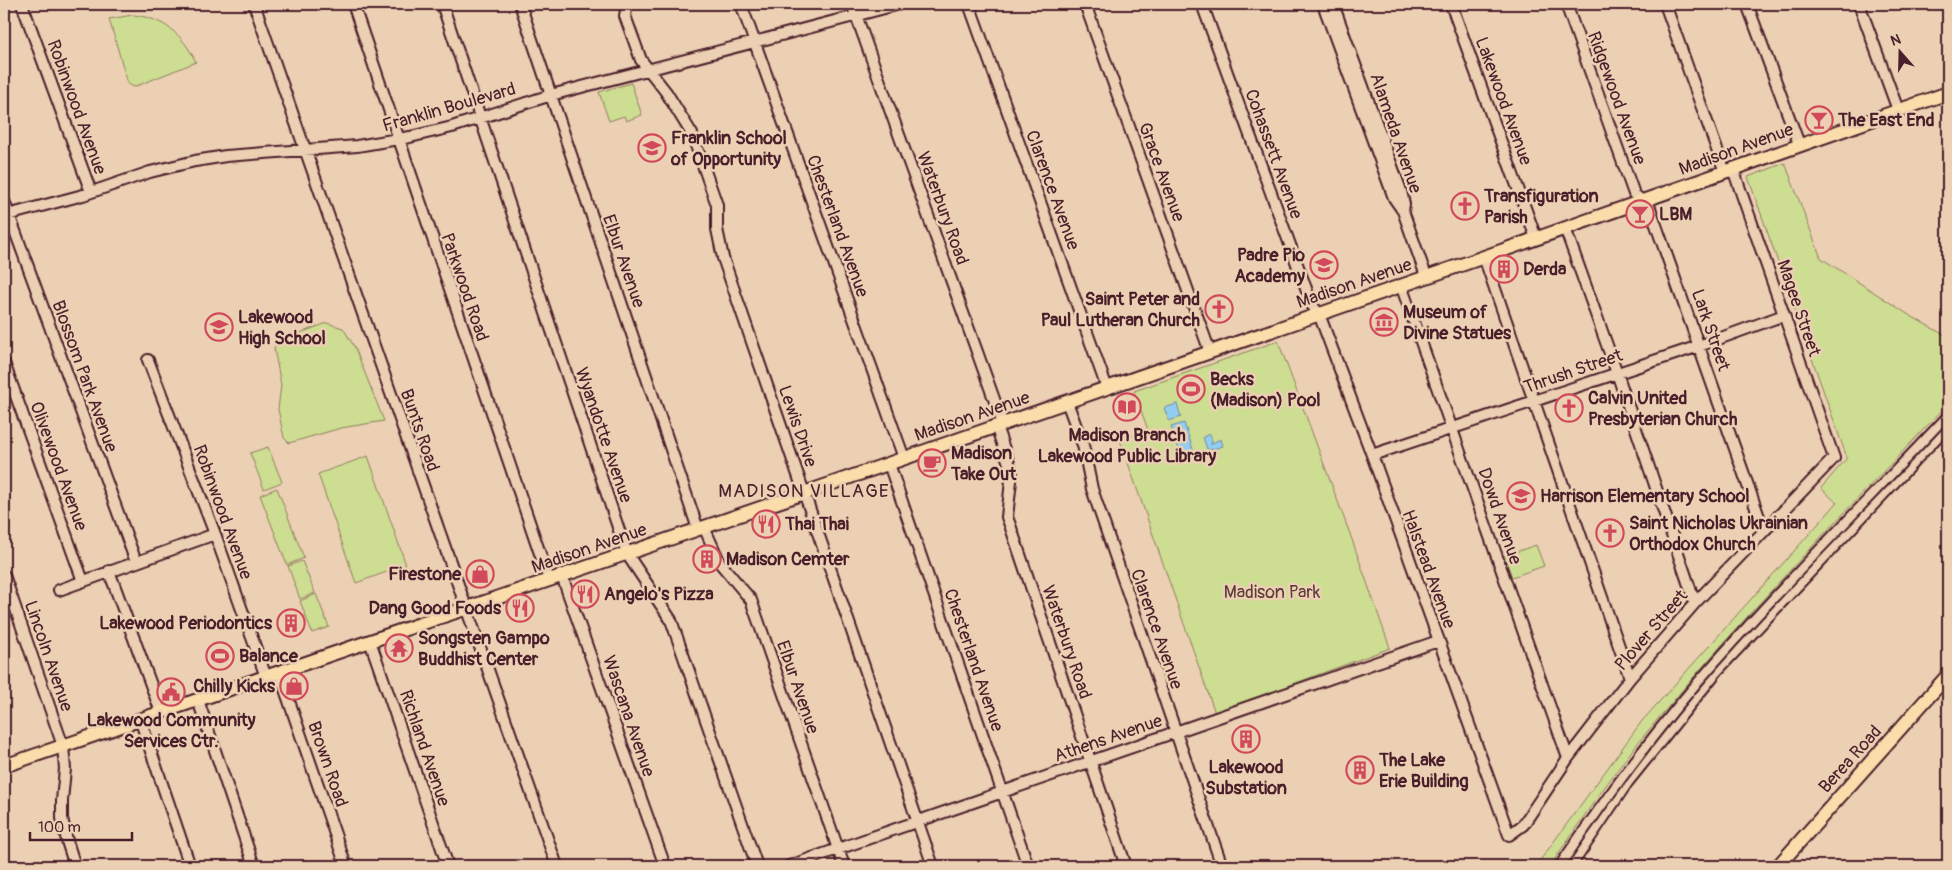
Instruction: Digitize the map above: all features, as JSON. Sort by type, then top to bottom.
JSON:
[{"type":"main road","name":"Madison Avenue","points":[[4,766],[804,494],[1948,93]]},
{"type":"main road","name":"Berea Road","points":[[1778,866],[1948,675]]},
{"type":"street","name":"Robinwood Avenue","points":[[22,4],[90,192]]},
{"type":"street","name":"Bunts Road","points":[[254,4],[557,866]]},
{"type":"street","name":"Parkwood Road","points":[[352,4],[549,580]]},
{"type":"street","name":"Wyandotte Avenue","points":[[442,4],[626,554],[671,620],[757,866]]},
{"type":"street","name":"Elbur Avenue","points":[[520,4],[701,528],[720,563],[750,600],[844,866]]},
{"type":"street","points":[[619,4],[625,16]]},
{"type":"street","name":"Lewis Drive","points":[[627,4],[625,16],[637,52],[666,92],[692,134],[717,205],[717,229],[723,258],[933,866]]},
{"type":"street","name":"Chesterland Avenue","points":[[741,4],[904,458]]},
{"type":"street","name":"Waterbury Road","points":[[852,4],[1000,425],[1012,472],[1008,517],[1010,525],[1126,866]]},
{"type":"street","name":"Franklin Boulevard","points":[[6,215],[90,192],[156,170],[195,161],[226,156],[357,146],[438,130],[550,94],[900,4]]},
{"type":"street","name":"Clarence Avenue","points":[[969,4],[1107,388]]},
{"type":"street","name":"Grace Avenue","points":[[1085,4],[1210,352]]},
{"type":"street","name":"Cohassett Avenue","points":[[1202,4],[1312,305],[1319,314]]},
{"type":"street","name":"Alameda Avenue","points":[[1323,4],[1401,192],[1404,204],[1403,211],[1426,276]]},
{"type":"street","name":"Alameda Avenue","points":[[1333,4],[1351,68]]},
{"type":"street","name":"Lakewood Avenue","points":[[1451,4],[1536,238]]},
{"type":"street","name":"Ridgewood Avenue","points":[[1566,4],[1634,194],[1641,200]]},
{"type":"street","name":"Magee Street","points":[[1665,4],[1784,315],[1834,458]]},
{"type":"street","points":[[1747,4],[1798,144]]},
{"type":"street","points":[[1859,4],[1898,110]]},
{"type":"street","name":"Lark Street","points":[[1641,200],[1650,208],[1764,531]]},
{"type":"street","name":"Blossom Park Avenue","points":[[4,201],[6,215],[136,562]]},
{"type":"street","points":[[1565,228],[1618,373],[1695,603]]},
{"type":"street","points":[[1484,257],[1630,678]]},
{"type":"street","name":"Dowd Avenue","points":[[1401,285],[1568,758]]},
{"type":"street","name":"Halstead Avenue","points":[[1319,314],[1372,455],[1508,836]]},
{"type":"street","name":"Thrush Street","points":[[1372,455],[1452,430],[1784,315]]},
{"type":"street","name":"Robinwood Avenue","points":[[148,360],[215,534],[266,676]]},
{"type":"street","name":"Olivewood Avenue","points":[[4,363],[83,581]]},
{"type":"street","name":"Clarence Avenue","points":[[1067,402],[1083,445],[1092,489],[1222,866]]},
{"type":"street","name":"Plover Street","points":[[1508,836],[1523,825],[1568,758],[1630,678],[1695,603],[1834,458]]},
{"type":"street","name":"Chesterland Avenue","points":[[889,464],[1028,866]]},
{"type":"street","points":[[59,590],[215,534]]},
{"type":"street","points":[[109,571],[162,712]]},
{"type":"street","name":"Lincoln Avenue","points":[[4,575],[63,746],[62,818],[75,866]]},
{"type":"street","name":"Wascana Avenue","points":[[562,576],[664,866]]},
{"type":"street","name":"Richland Avenue","points":[[370,641],[448,866]]},
{"type":"street","name":"Athens Avenue","points":[[789,866],[1438,641]]},
{"type":"street","name":"Brown Road","points":[[279,672],[346,866]]},
{"type":"street","points":[[198,700],[254,866]]},
{"type":"street","points":[[140,719],[190,866]]},
{"type":"green space","points":[[133,15],[154,20],[171,29],[179,36],[196,62],[134,87],[128,84],[109,19]]},
{"type":"green space","points":[[631,83],[642,115],[626,121],[624,116],[609,121],[599,92]]},
{"type":"green space","points":[[1785,163],[1821,258],[1909,315],[1948,337],[1948,404],[1797,562],[1687,684],[1625,760],[1550,866],[1536,866],[1642,721],[1837,503],[1821,488],[1847,458],[1748,177]]},
{"type":"green space","points":[[327,323],[343,328],[355,348],[384,421],[341,428],[289,443],[284,438],[278,409],[281,385],[274,348],[278,341]]},
{"type":"green space","name":"Madison Park","points":[[1278,341],[1390,648],[1215,713],[1120,440],[1148,430],[1134,391]]},
{"type":"green space","points":[[268,447],[282,482],[264,489],[250,453]]},
{"type":"green space","points":[[368,456],[406,565],[356,583],[318,474]]},
{"type":"green space","points":[[277,488],[304,558],[287,565],[260,495]]},
{"type":"green space","points":[[1536,545],[1544,566],[1512,577],[1504,556]]},
{"type":"green space","points":[[302,561],[315,593],[300,599],[288,566]]},
{"type":"green space","points":[[316,594],[329,627],[312,633],[300,601]]},
{"type":"water","points":[[1177,404],[1181,417],[1169,421],[1164,408]]},
{"type":"water","points":[[1184,423],[1195,455],[1183,460],[1171,427]]},
{"type":"water","points":[[1210,434],[1211,445],[1221,439],[1223,446],[1210,450],[1207,449],[1203,437]]},
{"type":"railway","points":[[1553,866],[1652,730],[1718,651],[1783,580],[1948,408]]},
{"type":"railway","points":[[1566,866],[1641,761],[1701,686],[1778,601],[1948,422]]},
{"type":"railway","points":[[1578,866],[1632,786],[1723,673],[1948,434]]},
{"type":"place","name":"The East End","points":[[1819,120]]},
{"type":"place","name":"Franklin School of Opportunity","points":[[652,148]]},
{"type":"place","name":"Transfiguration Parish","points":[[1465,206]]},
{"type":"place","name":"LBM","points":[[1640,214]]},
{"type":"place","name":"Padre Pio Academy","points":[[1324,265]]},
{"type":"place","name":"Derda","points":[[1504,269]]},
{"type":"place","name":"Saint Peter and Paul Lutheran Church","points":[[1219,309]]},
{"type":"place","name":"Museum of Divine Statues","points":[[1384,322]]},
{"type":"place","name":"Lakewood High School","points":[[219,327]]},
{"type":"place","name":"Becks (Madison) Pool","points":[[1191,389]]},
{"type":"place","name":"Madison Branch Lakewood Public Library","points":[[1127,407]]},
{"type":"place","name":"Calvin United Presbyterian Church","points":[[1569,408]]},
{"type":"place","name":"Madison Take Out","points":[[932,463]]},
{"type":"place","name":"Harrison Elementary School","points":[[1521,496]]},
{"type":"place","name":"Thai Thai","points":[[766,524]]},
{"type":"place","name":"Saint Nicholas Ukrainian Orthodox Church","points":[[1610,533]]},
{"type":"place","name":"Madison Cemter","points":[[707,559]]},
{"type":"place","name":"Firestone","points":[[480,574]]},
{"type":"place","name":"Angelo's Pizza","points":[[585,594]]},
{"type":"place","name":"Dang Good Foods","points":[[520,608]]},
{"type":"place","name":"Lakewood Periodontics","points":[[291,623]]},
{"type":"place","name":"Songsten Gampo Buddhist Center","points":[[399,648]]},
{"type":"place","name":"Balance","points":[[220,656]]},
{"type":"place","name":"Chilly Kicks","points":[[294,686]]},
{"type":"place","name":"Lakewood Community Services Ctr.","points":[[171,692]]},
{"type":"place","name":"Lakewood Substation","points":[[1246,739]]},
{"type":"place","name":"The Lake Erie Building","points":[[1360,770]]},
{"type":"district","name":"MADISON VILLAGE","points":[[804,490]]}]
